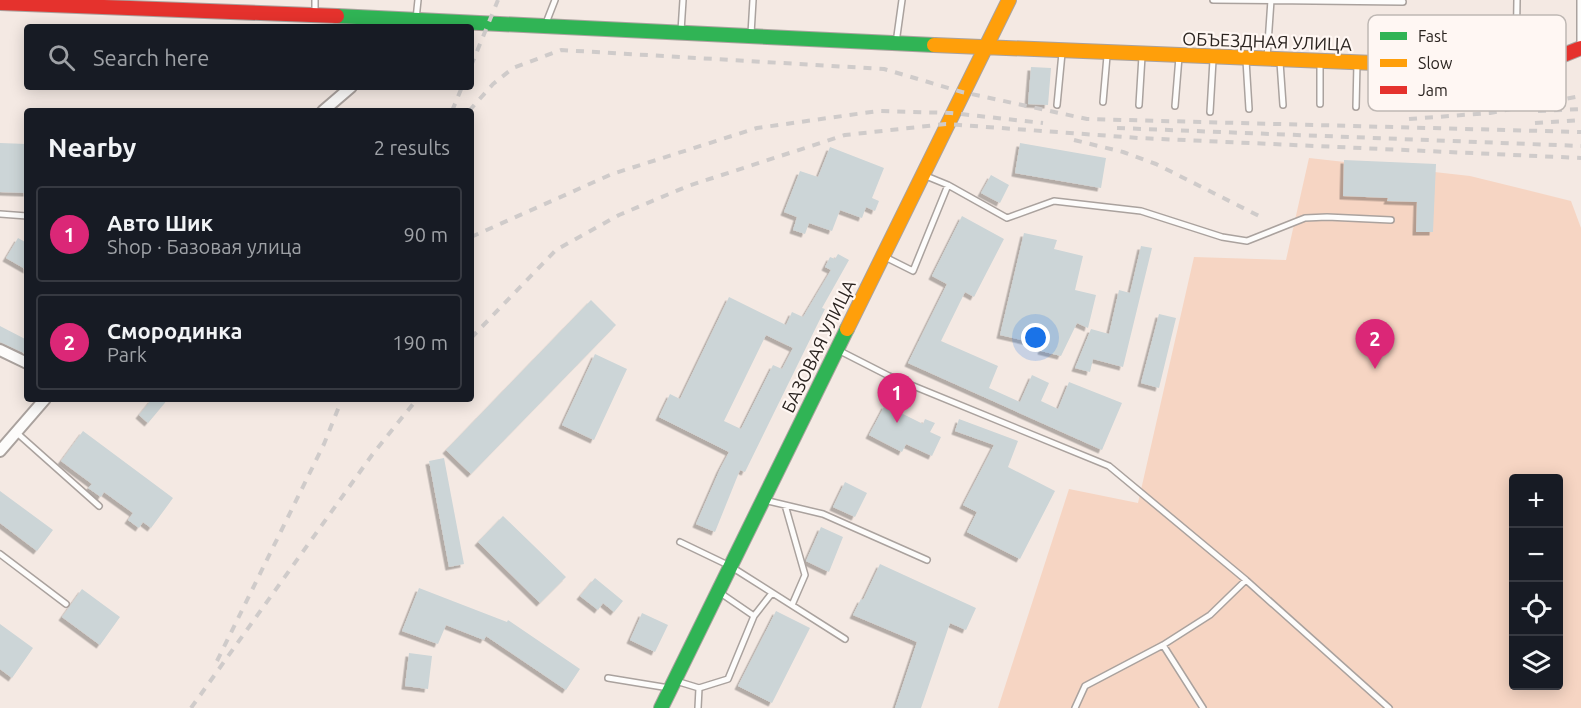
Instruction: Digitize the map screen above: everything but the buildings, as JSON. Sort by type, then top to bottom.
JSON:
[{"type":"main road","name":"БАЗОВАЯ УЛИЦА","points":[[661,708],[1009,0]]},
{"type":"main road","name":"ОБЪЕЗДНАЯ УЛИЦА","points":[[0,3],[205,5],[406,22],[545,26],[985,48],[1368,63]]},
{"type":"main road","name":"ОБЪЕЗДНАЯ УЛИЦА","points":[[1566,54],[1581,48]]},
{"type":"street","points":[[326,108],[347,90]]},
{"type":"street","points":[[0,350],[24,362]]},
{"type":"street","points":[[0,451],[43,402]]},
{"type":"lane","points":[[315,0],[315,15]]},
{"type":"lane","points":[[406,22],[418,0]]},
{"type":"lane","points":[[545,26],[555,0]]},
{"type":"lane","points":[[681,32],[683,0]]},
{"type":"lane","points":[[751,36],[753,0]]},
{"type":"lane","points":[[896,43],[902,0]]},
{"type":"lane","points":[[1213,0],[1403,2]]},
{"type":"lane","points":[[1517,0],[1517,15]]},
{"type":"lane","points":[[1580,0],[1581,48]]},
{"type":"lane","points":[[1271,1],[1273,59],[1283,105]]},
{"type":"lane","points":[[1058,105],[1062,51]]},
{"type":"lane","points":[[1102,102],[1107,52]]},
{"type":"lane","points":[[1139,105],[1143,54]]},
{"type":"lane","points":[[1175,106],[1180,55]]},
{"type":"lane","points":[[1210,112],[1214,57]]},
{"type":"lane","points":[[1246,58],[1250,109]]},
{"type":"lane","points":[[1320,61],[1320,104]]},
{"type":"lane","points":[[1356,106],[1357,62]]},
{"type":"lane","points":[[922,174],[948,185],[1007,218],[1054,201],[1141,211],[1222,237],[1247,241],[1305,218],[1391,220]]},
{"type":"lane","points":[[882,255],[913,271],[948,185]]},
{"type":"lane","points":[[0,214],[24,216]]},
{"type":"lane","points":[[836,349],[889,376],[1109,466],[1246,580],[1389,708]]},
{"type":"lane","points":[[17,433],[99,506]]},
{"type":"lane","points":[[763,500],[824,514],[927,560]]},
{"type":"lane","points":[[785,505],[805,575],[792,605]]},
{"type":"lane","points":[[680,542],[730,566],[845,639]]},
{"type":"lane","points":[[0,554],[66,603]]},
{"type":"lane","points":[[1075,708],[1085,686],[1163,645],[1210,615],[1246,580]]},
{"type":"lane","points":[[718,591],[754,616]]},
{"type":"lane","points":[[608,678],[699,688],[728,679],[754,616],[772,593]]},
{"type":"lane","points":[[1163,645],[1203,708]]},
{"type":"lane","points":[[698,708],[699,688]]},
{"type":"shaded area","points":[[1309,158],[1470,176],[1571,201],[1581,228],[1581,708],[998,708],[1069,489],[1138,503],[1194,257],[1286,260]]},
{"type":"railway","points":[[474,59],[498,0]]},
{"type":"railway","points":[[472,108],[493,84],[513,68],[561,50],[884,69],[962,92],[1087,119],[1581,132]]},
{"type":"railway","points":[[453,108],[461,90]]},
{"type":"railway","points":[[1566,99],[1581,96]]},
{"type":"railway","points":[[1566,110],[1581,109]]},
{"type":"railway","points":[[474,236],[612,174],[757,128],[878,111],[951,113],[1043,123]]},
{"type":"railway","points":[[1409,119],[1501,111]]},
{"type":"railway","points":[[1535,123],[1581,120]]},
{"type":"railway","points":[[474,335],[556,250],[619,215],[688,186],[845,135],[946,124],[1139,138],[1581,158]]},
{"type":"railway","points":[[1117,128],[1581,146]]},
{"type":"railway","points":[[1074,140],[1123,152],[1156,164],[1259,216]]},
{"type":"railway","points":[[217,661],[324,444],[341,402]]},
{"type":"railway","points":[[191,708],[372,455],[415,402]]},
{"type":"traffic: fast","points":[[337,16],[934,45]]},
{"type":"traffic: fast","points":[[661,708],[847,329]]},
{"type":"traffic: slow","points":[[847,329],[1009,0]]},
{"type":"traffic: slow","points":[[934,45],[1368,63]]},
{"type":"traffic: jam","points":[[0,3],[337,16]]},
{"type":"traffic: jam","points":[[1566,54],[1581,48]]},
{"type":"place","name":"Смородинка","points":[[1375,369]]},
{"type":"place","name":"Авто Шик","points":[[897,423]]}]
